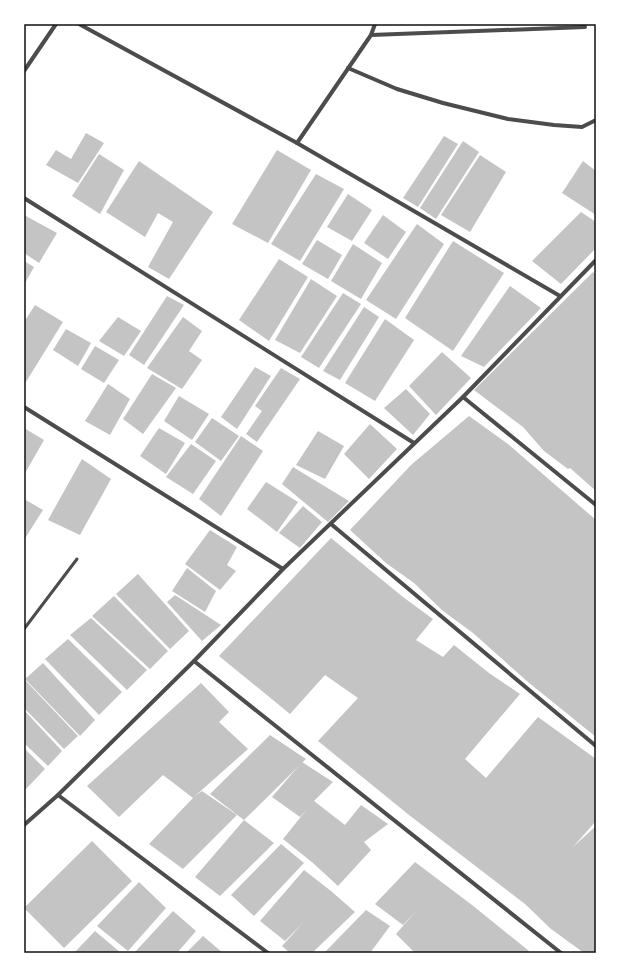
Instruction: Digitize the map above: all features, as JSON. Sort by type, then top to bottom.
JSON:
[{"type":"street","points":[[24,71],[56,24]]},
{"type":"street","points":[[79,24],[297,144],[560,296]]},
{"type":"street","points":[[297,144],[371,35],[375,24]]},
{"type":"street","points":[[371,35],[585,27]]},
{"type":"street","points":[[348,68],[397,90],[444,104],[508,119],[582,127],[596,120]]},
{"type":"street","points":[[24,198],[414,443]]},
{"type":"street","points":[[24,825],[58,794],[194,661],[283,569],[463,397],[560,296],[595,263]]},
{"type":"street","points":[[463,397],[596,505]]},
{"type":"street","points":[[24,407],[283,569]]},
{"type":"street","points":[[331,524],[596,746]]},
{"type":"street","points":[[194,661],[561,953]]},
{"type":"street","points":[[58,794],[268,953]]},
{"type":"lane","points":[[24,629],[77,559]]},
{"type":"building","points":[[86,133],[104,143],[78,183],[46,165],[56,150],[71,159]]},
{"type":"building","points":[[444,136],[458,144],[418,207],[403,198]]},
{"type":"building","points":[[463,141],[479,152],[436,219],[420,208]]},
{"type":"building","points":[[277,150],[311,170],[268,243],[232,224]]},
{"type":"building","points":[[99,154],[124,170],[100,214],[72,196]]},
{"type":"building","points":[[480,155],[506,172],[470,232],[441,215]]},
{"type":"building","points":[[139,161],[213,212],[169,279],[148,267],[173,222],[158,213],[145,237],[106,212]]},
{"type":"building","points":[[583,161],[596,171],[596,215],[562,193]]},
{"type":"building","points":[[316,174],[344,189],[300,261],[271,244]]},
{"type":"building","points":[[348,194],[372,210],[352,241],[327,227]]},
{"type":"building","points":[[581,212],[596,222],[596,248],[561,284],[532,261]]},
{"type":"building","points":[[24,215],[57,233],[39,263],[24,253]]},
{"type":"building","points":[[383,215],[406,232],[388,259],[364,243]]},
{"type":"building","points":[[417,224],[444,244],[396,319],[366,300]]},
{"type":"building","points":[[317,240],[342,255],[328,279],[302,264]]},
{"type":"building","points":[[453,241],[504,273],[453,351],[405,318]]},
{"type":"building","points":[[353,244],[382,263],[361,299],[331,281]]},
{"type":"building","points":[[279,259],[308,277],[269,341],[239,320]]},
{"type":"building","points":[[24,261],[34,267],[24,285]]},
{"type":"building","points":[[593,272],[596,275],[596,491],[570,468],[568,469],[544,451],[523,427],[474,390]]},
{"type":"building","points":[[311,279],[337,296],[300,353],[275,340]]},
{"type":"building","points":[[510,286],[541,308],[484,367],[461,356]]},
{"type":"building","points":[[343,293],[361,304],[319,368],[301,357]]},
{"type":"building","points":[[167,296],[184,305],[144,365],[129,355]]},
{"type":"building","points":[[35,305],[63,322],[24,385],[24,322]]},
{"type":"building","points":[[364,307],[379,317],[340,380],[323,371]]},
{"type":"building","points":[[118,317],[141,331],[124,356],[99,341]]},
{"type":"building","points":[[183,317],[202,331],[189,351],[202,360],[182,389],[147,368]]},
{"type":"building","points":[[385,319],[414,340],[375,401],[345,383]]},
{"type":"building","points":[[66,329],[91,343],[78,366],[53,350]]},
{"type":"building","points":[[95,346],[119,360],[104,383],[81,369]]},
{"type":"building","points":[[442,352],[471,378],[436,415],[409,386]]},
{"type":"building","points":[[255,367],[271,376],[237,429],[221,417]]},
{"type":"building","points":[[281,368],[300,379],[257,442],[246,434],[262,411],[255,406]]},
{"type":"building","points":[[152,374],[176,388],[143,434],[123,419]]},
{"type":"building","points":[[108,384],[130,399],[110,435],[85,421]]},
{"type":"building","points":[[406,389],[430,414],[413,435],[384,408]]},
{"type":"building","points":[[179,396],[209,414],[192,440],[164,421]]},
{"type":"building","points":[[469,416],[508,444],[596,520],[596,737],[528,682],[473,633],[443,611],[414,583],[386,563],[350,530],[411,465]]},
{"type":"building","points":[[212,418],[239,436],[221,461],[195,442]]},
{"type":"building","points":[[370,424],[397,449],[369,479],[344,454]]},
{"type":"building","points":[[24,428],[44,440],[24,475]]},
{"type":"building","points":[[159,428],[185,443],[166,474],[140,456]]},
{"type":"building","points":[[318,431],[344,446],[325,479],[296,465]]},
{"type":"building","points":[[241,436],[263,451],[221,516],[199,499]]},
{"type":"building","points":[[191,444],[216,461],[193,494],[166,477]]},
{"type":"building","points":[[82,459],[111,479],[80,535],[48,520]]},
{"type":"building","points":[[293,467],[349,501],[328,522],[282,484]]},
{"type":"building","points":[[266,482],[298,502],[277,532],[247,509]]},
{"type":"building","points":[[24,499],[43,510],[24,540]]},
{"type":"building","points":[[303,506],[322,522],[300,548],[279,533]]},
{"type":"building","points":[[210,530],[237,547],[227,565],[236,571],[220,590],[185,564]]},
{"type":"building","points":[[331,538],[403,597],[433,619],[416,640],[443,657],[454,645],[489,673],[520,694],[465,759],[486,778],[538,717],[596,759],[596,821],[573,847],[596,826],[596,953],[584,953],[551,929],[525,904],[409,815],[318,741],[358,698],[325,675],[290,714],[219,656]]},
{"type":"building","points":[[187,568],[216,591],[205,612],[172,591]]},
{"type":"building","points":[[138,574],[189,631],[170,649],[116,594]]},
{"type":"building","points":[[175,595],[221,625],[202,641],[167,602]]},
{"type":"building","points":[[114,596],[168,651],[150,669],[92,616]]},
{"type":"building","points":[[91,618],[147,670],[127,690],[70,635]]},
{"type":"building","points":[[68,639],[122,692],[99,715],[45,659]]},
{"type":"building","points":[[43,663],[95,720],[80,736],[25,679]]},
{"type":"building","points":[[25,680],[78,736],[64,749],[24,708]]},
{"type":"building","points":[[201,683],[229,712],[219,722],[248,749],[195,796],[202,791],[237,815],[183,869],[149,844],[193,798],[163,775],[119,817],[87,786]]},
{"type":"building","points":[[24,710],[62,751],[48,766],[24,743]]},
{"type":"building","points":[[270,735],[306,759],[244,820],[210,794]]},
{"type":"building","points":[[24,748],[45,769],[26,789],[24,787]]},
{"type":"building","points":[[302,762],[333,782],[314,801],[345,825],[361,805],[388,824],[364,842],[371,850],[338,886],[313,863],[283,839],[308,808],[300,817],[272,797]]},
{"type":"building","points":[[244,820],[274,843],[220,896],[195,877]]},
{"type":"building","points":[[92,841],[132,881],[64,948],[24,908]]},
{"type":"building","points":[[281,844],[304,863],[254,916],[231,895]]},
{"type":"building","points":[[415,862],[529,951],[527,953],[415,953],[396,934],[416,911],[403,925],[375,904]]},
{"type":"building","points":[[304,870],[355,912],[312,953],[290,953],[282,946],[303,923],[285,941],[260,921]]},
{"type":"building","points":[[139,882],[166,908],[128,951],[97,926]]},
{"type":"building","points":[[366,910],[390,926],[370,953],[324,953]]},
{"type":"building","points":[[173,911],[196,931],[177,953],[134,953]]},
{"type":"building","points":[[95,931],[121,953],[74,953]]},
{"type":"building","points":[[203,936],[223,953],[186,953]]}]
